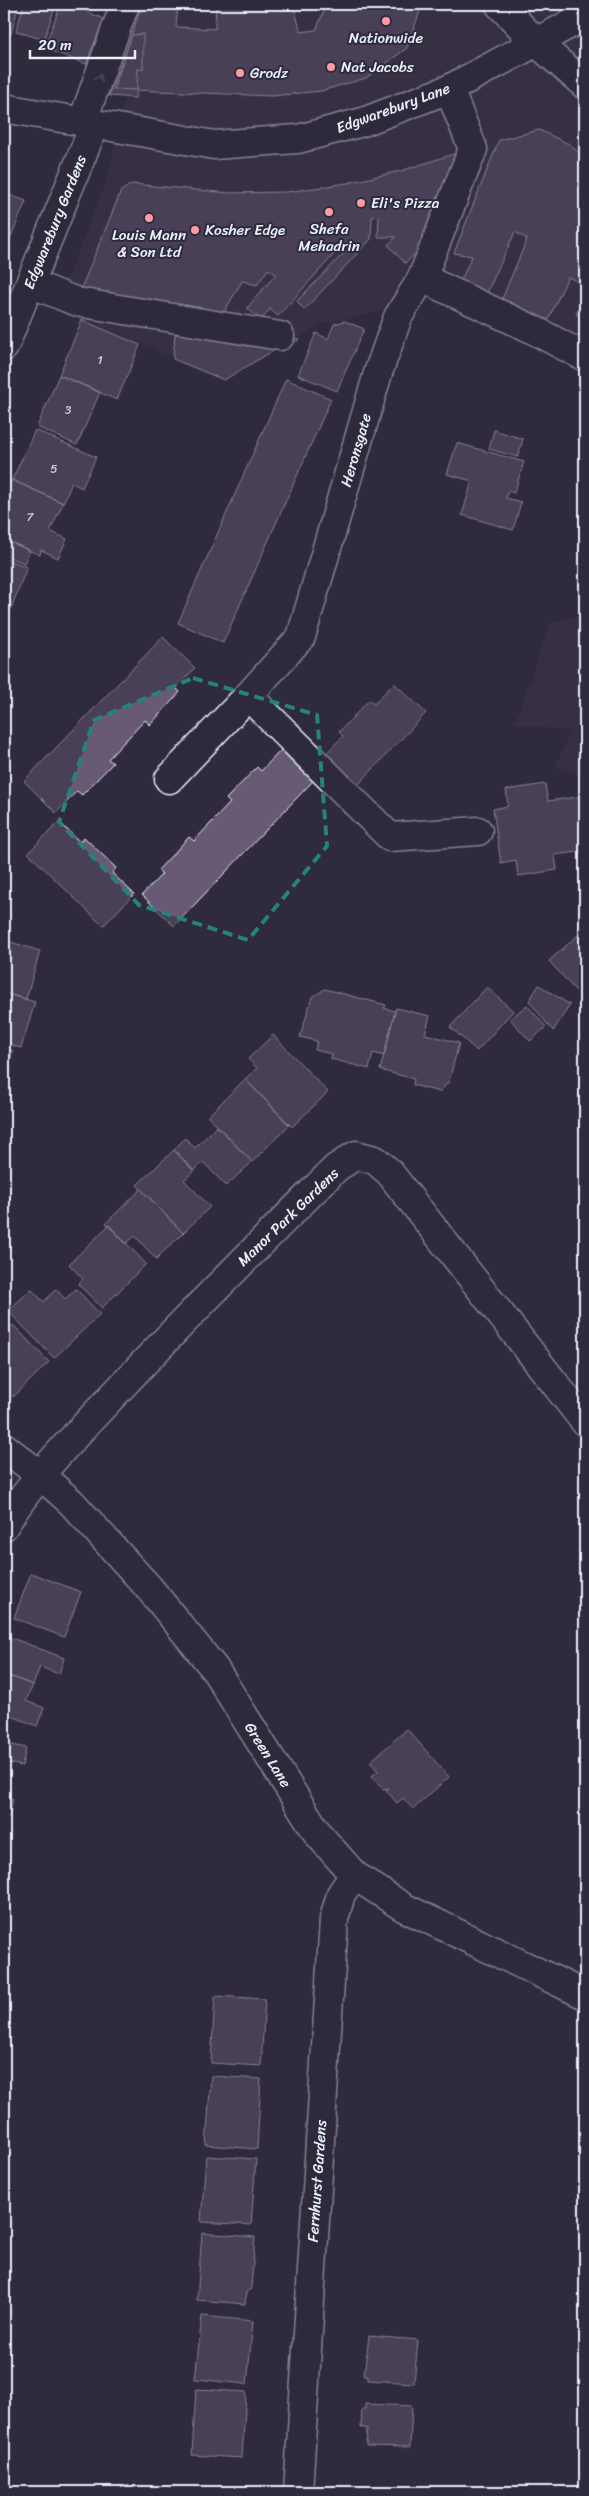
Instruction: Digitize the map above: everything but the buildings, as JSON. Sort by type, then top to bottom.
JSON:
[{"type":"street","name":"Edgwarebury Gardens","points":[[4,347],[30,283],[88,125],[125,4]]},
{"type":"street","points":[[499,4],[536,43],[585,85]]},
{"type":"street","name":"Edgwarebury Lane","points":[[4,108],[88,125],[214,146],[298,139],[363,122],[449,89],[585,16]]},
{"type":"street","name":"Heronsgate","points":[[168,779],[248,696],[301,636],[378,373],[398,317],[422,278],[473,149],[449,89]]},
{"type":"street","points":[[422,278],[532,329],[585,357]]},
{"type":"street","points":[[30,283],[77,302],[280,336]]},
{"type":"street","points":[[248,696],[390,837],[478,831]]},
{"type":"street","name":"Manor Park Gardens","points":[[4,1526],[40,1475],[194,1309],[336,1168],[356,1155],[375,1160],[389,1172],[585,1422]]},
{"type":"street","name":"Green Lane","points":[[4,1447],[71,1502],[150,1589],[214,1668],[318,1834],[354,1875],[403,1907],[585,1996]]},
{"type":"street","name":"Fernhurst Gardens","points":[[298,2492],[334,1919],[341,1894],[354,1875]]},
{"type":"highlighted area","points":[[193,678],[317,715],[327,846],[248,940],[139,905],[59,822],[94,720]]},
{"type":"shaded area","points":[[108,4],[585,4],[585,368],[433,296],[358,317],[322,324],[224,380],[55,307],[107,180],[126,93],[79,89]]},
{"type":"shaded area","points":[[585,606],[585,778],[556,767],[569,732],[515,723],[550,623],[582,614]]},
{"type":"place","name":"Nationwide","points":[[386,21]]},
{"type":"place","name":"Nat Jacobs","points":[[331,67]]},
{"type":"place","name":"Grodz","points":[[240,73]]},
{"type":"place","name":"Eli's Pizza","points":[[361,203]]},
{"type":"place","name":"Shefa Mehadrin","points":[[329,212]]},
{"type":"place","name":"Louis Mann & Son Ltd","points":[[149,218]]},
{"type":"place","name":"Kosher Edge","points":[[195,230]]}]
